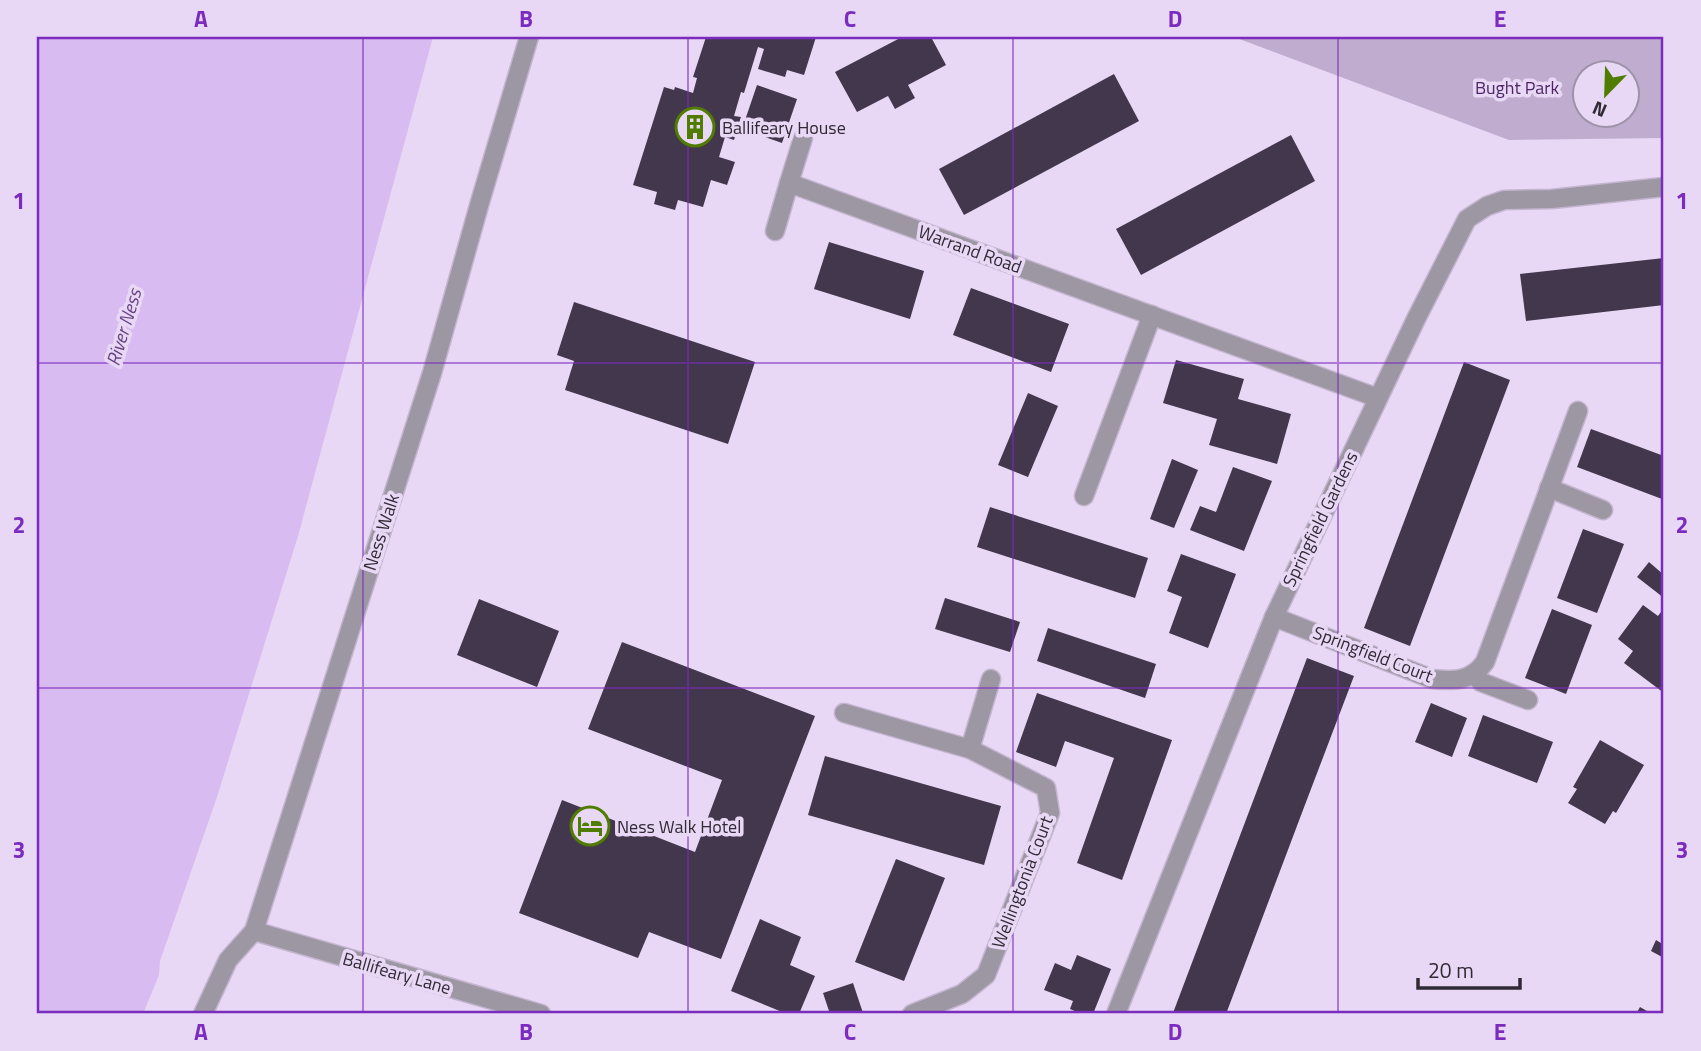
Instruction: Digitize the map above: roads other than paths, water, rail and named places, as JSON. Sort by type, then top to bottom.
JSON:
[{"type":"street","name":"Ness Walk","points":[[203,1014],[228,960],[254,932],[432,373],[529,37]]},
{"type":"street","points":[[775,231],[803,138]]},
{"type":"street","name":"Warrand Road","points":[[789,183],[1378,398]]},
{"type":"street","name":"Springfield Gardens","points":[[1116,1014],[1274,617],[1467,219],[1487,206],[1504,201],[1552,199],[1664,187]]},
{"type":"street","points":[[1084,496],[1152,315]]},
{"type":"street","points":[[1528,700],[1481,682],[1474,675],[1485,662],[1578,411]]},
{"type":"street","points":[[1549,488],[1603,510]]},
{"type":"street","name":"Springfield Court","points":[[1274,617],[1432,679],[1457,681],[1474,675]]},
{"type":"street","points":[[970,749],[991,679]]},
{"type":"street","name":"Wellingtonia Court","points":[[844,713],[970,749],[1046,788],[1050,813],[986,975],[961,994],[912,1014]]},
{"type":"street","name":"Ballifeary Lane","points":[[254,932],[541,1014]]},
{"type":"water","name":"River Ness","points":[[37,37],[433,37],[298,536],[217,797],[160,961],[159,975],[143,1014],[37,1014]]},
{"type":"place","name":"Ballifeary House","points":[[695,127]]},
{"type":"place","name":"Ness Walk Hotel","points":[[590,826]]},
{"type":"park label","name":"Bught Park","points":[[1517,87]]}]
